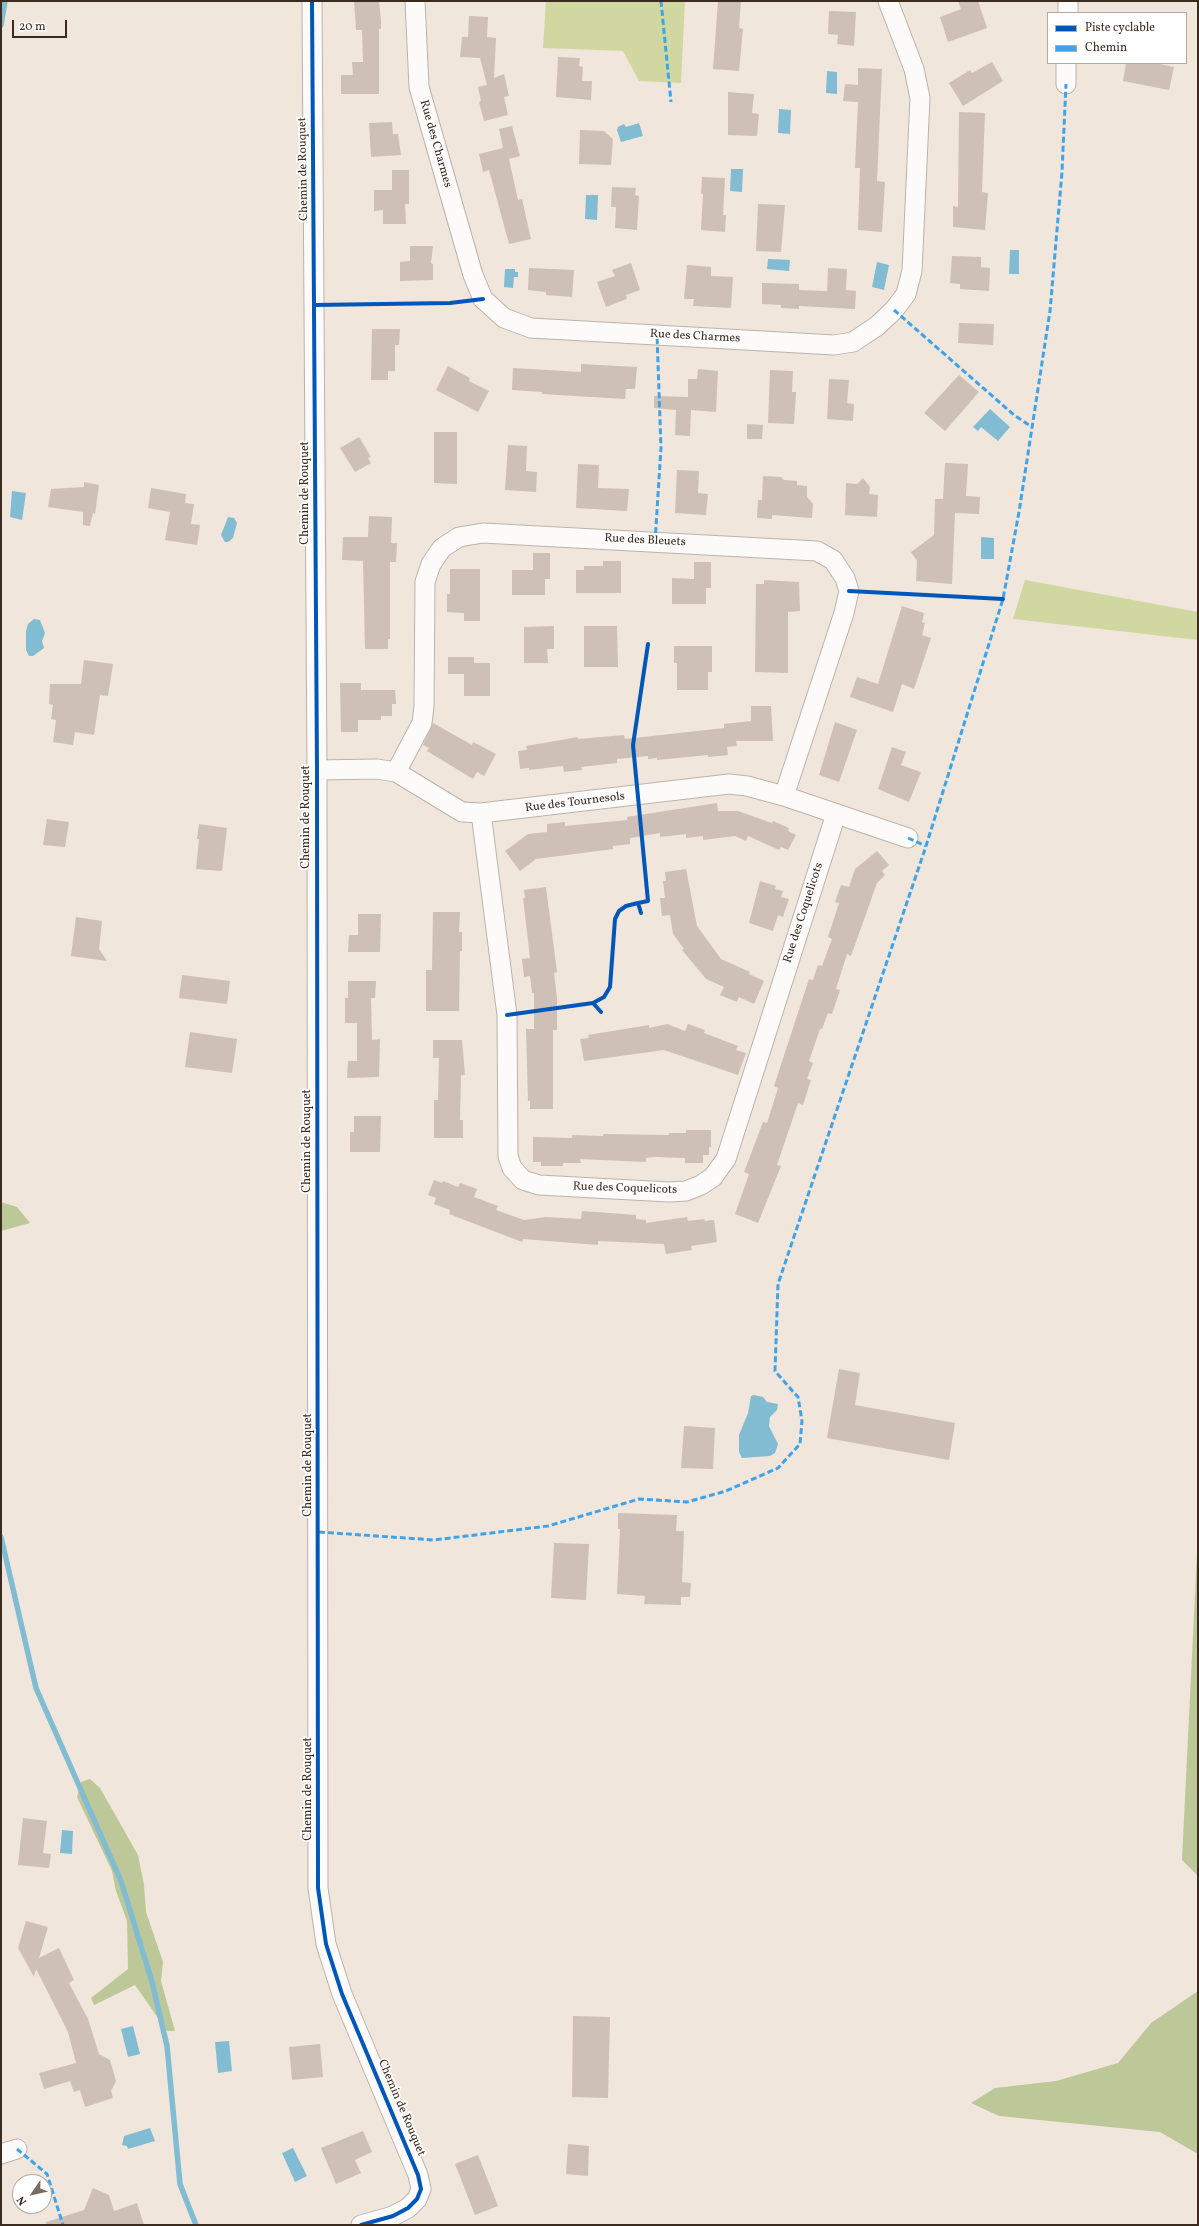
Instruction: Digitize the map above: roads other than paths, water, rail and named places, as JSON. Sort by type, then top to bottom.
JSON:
[{"type":"street","name":"Chemin de Rouquet","points":[[312,1],[317,770],[318,1888],[326,1944],[342,1994],[418,2175],[421,2189],[417,2198],[408,2208],[393,2216],[361,2225]]},
{"type":"street","name":"Rue des Charmes","points":[[415,1],[419,87],[473,275],[483,299],[504,318],[531,328],[834,344],[853,342],[877,326],[894,310],[906,294],[912,271],[920,98],[914,69],[888,1]]},
{"type":"street","points":[[1068,1],[1068,12]]},
{"type":"street","points":[[1066,64],[1066,84]]},
{"type":"street","name":"Rue des Bleuets","points":[[396,772],[422,722],[424,706],[425,582],[431,564],[442,548],[459,537],[483,533],[816,551],[833,560],[845,578],[849,591],[844,613],[784,796]]},
{"type":"street","name":"Rue des Tournesols","points":[[317,770],[377,769],[396,772],[462,812],[481,814],[729,784],[747,786],[784,796],[908,838]]},
{"type":"street","name":"Rue des Coquelicots","points":[[481,814],[507,1015],[508,1156],[512,1168],[524,1180],[539,1185],[669,1192],[686,1191],[701,1186],[712,1177],[726,1159],[836,814]]},
{"type":"water","points":[[827,71],[837,72],[837,94],[826,93]]},
{"type":"water","points":[[779,109],[791,110],[790,134],[778,133]]},
{"type":"water","points":[[639,123],[643,136],[621,142],[617,130],[618,127],[624,124],[626,127]]},
{"type":"water","points":[[731,169],[743,169],[742,192],[730,191]]},
{"type":"water","points":[[586,195],[598,195],[597,220],[585,219]]},
{"type":"water","points":[[1010,250],[1019,250],[1019,274],[1009,274]]},
{"type":"water","points":[[768,259],[790,260],[789,271],[767,269]]},
{"type":"water","points":[[877,262],[889,265],[884,290],[872,287]]},
{"type":"water","points":[[505,269],[515,269],[515,272],[518,272],[518,277],[514,277],[513,288],[504,287]]},
{"type":"water","points":[[990,409],[1010,427],[998,441],[981,427],[978,431],[973,427]]},
{"type":"water","points":[[12,491],[26,493],[22,520],[10,517]]},
{"type":"water","points":[[228,517],[234,518],[237,523],[233,538],[228,542],[225,542],[221,535]]},
{"type":"water","points":[[981,537],[994,538],[994,559],[981,559]]},
{"type":"water","points":[[34,619],[40,620],[45,633],[42,641],[44,648],[33,656],[29,656],[26,650],[26,631],[28,624]]},
{"type":"water","points":[[754,1395],[763,1397],[767,1402],[778,1404],[777,1410],[770,1417],[769,1426],[778,1444],[775,1453],[770,1456],[742,1458],[739,1452],[739,1435],[748,1413],[751,1396]]},
{"type":"water","points":[[62,1830],[73,1831],[72,1854],[60,1853]]},
{"type":"water","points":[[133,2026],[140,2054],[128,2057],[121,2029]]},
{"type":"water","points":[[229,2041],[232,2071],[218,2073],[215,2042]]},
{"type":"water","points":[[150,2128],[155,2141],[128,2149],[127,2146],[122,2145],[124,2136]]},
{"type":"water","points":[[293,2148],[307,2176],[295,2182],[282,2153]]},
{"type":"waterway","points":[[1,25],[5,1]]},
{"type":"waterway","points":[[1,1537],[36,1688],[121,1881],[152,1982],[167,2046],[180,2184],[196,2225]]}]
